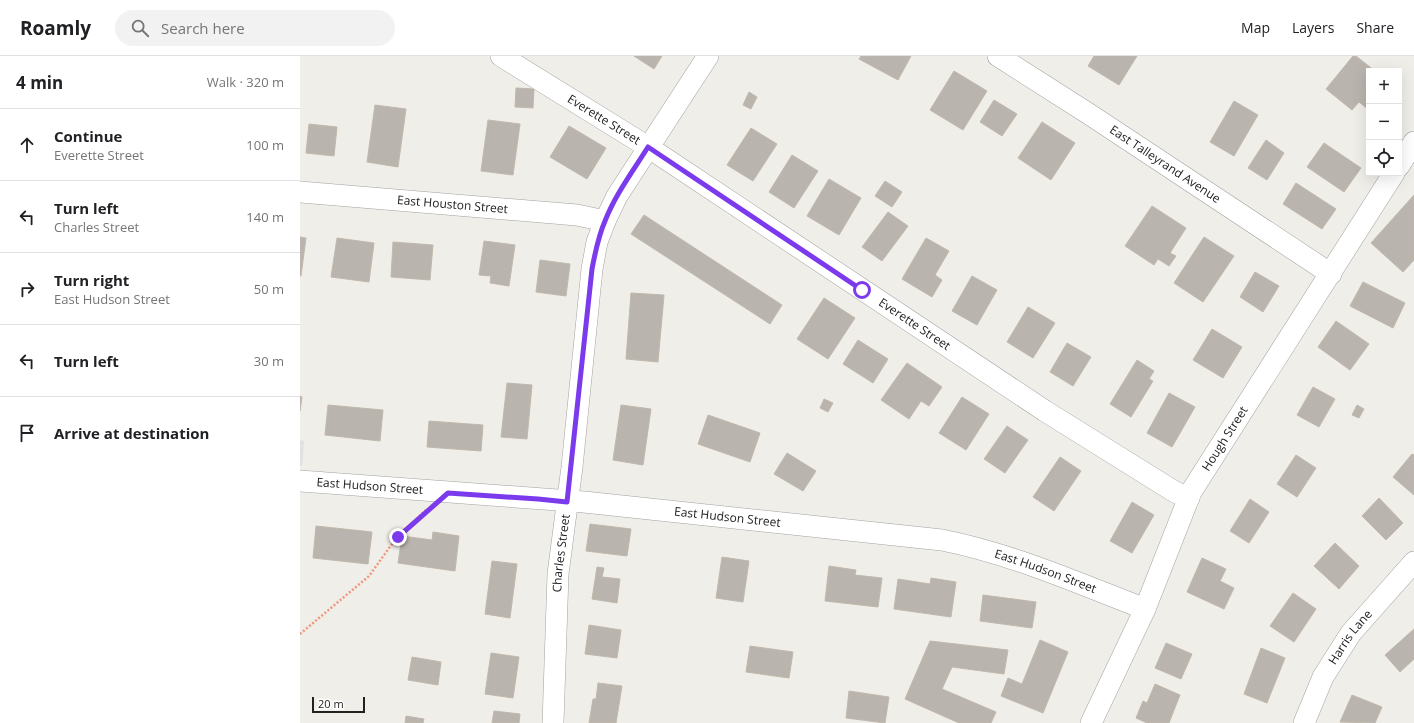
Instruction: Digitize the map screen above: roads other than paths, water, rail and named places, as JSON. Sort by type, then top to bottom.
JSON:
[{"type":"street","name":"Everette Street","points":[[501,56],[648,147],[1045,411],[1175,492],[1188,498]]},
{"type":"street","name":"Charles Street","points":[[553,723],[558,574],[592,269],[597,242],[617,196],[708,56]]},
{"type":"street","name":"East Talleyrand Avenue","points":[[998,56],[1089,114],[1331,274]]},
{"type":"street","points":[[1402,161],[1414,142]]},
{"type":"street","name":"Hough Street","points":[[1091,723],[1145,609],[1188,498],[1392,176]]},
{"type":"street","name":"East Houston Street","points":[[300,192],[577,215],[605,221]]},
{"type":"street","name":"East Hudson Street","points":[[300,481],[567,502],[584,502],[942,540],[974,546],[1029,564],[1145,609]]},
{"type":"street","name":"Harris Lane","points":[[1304,723],[1323,677],[1351,633],[1414,562]]}]
